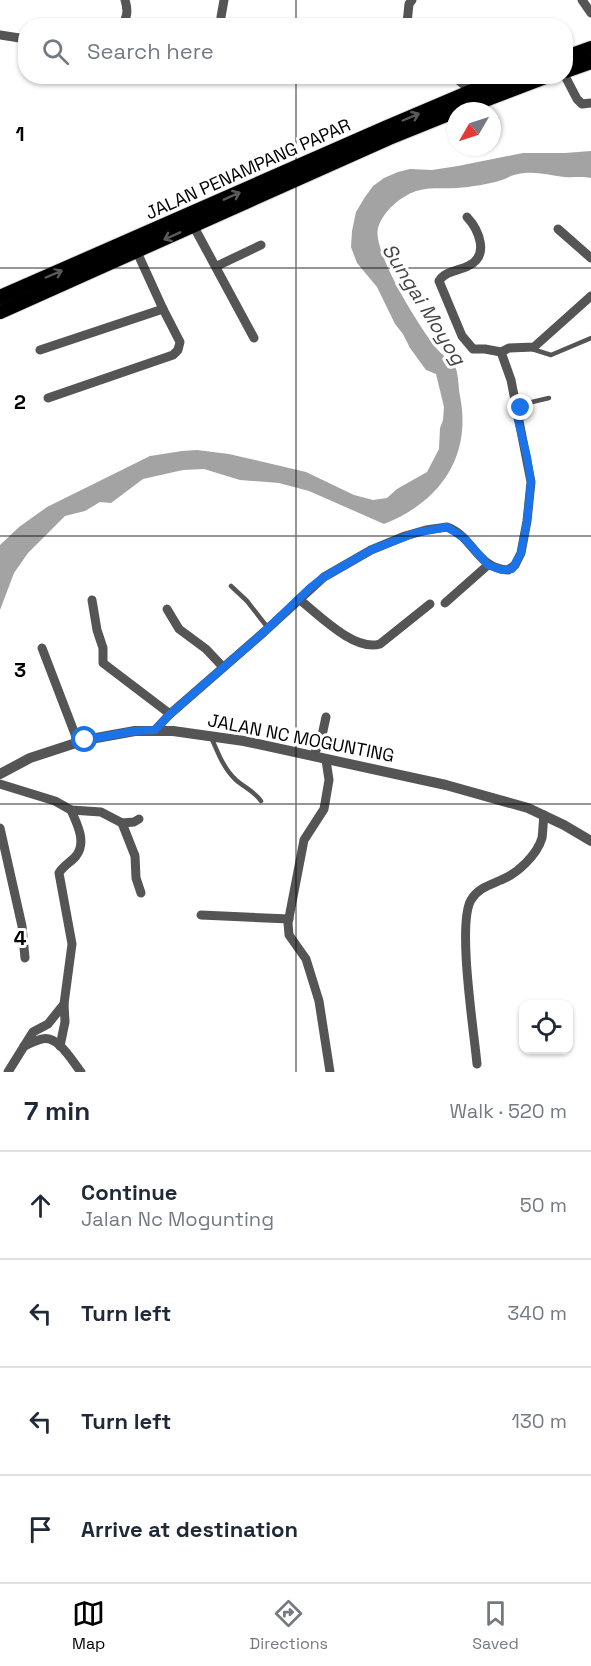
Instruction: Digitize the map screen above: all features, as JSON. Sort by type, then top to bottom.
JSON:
[{"type":"main road","points":[[573,54],[591,48]]},
{"type":"main road","points":[[573,68],[591,62]]},
{"type":"main road","name":"JALAN PENAMPANG PAPAR","points":[[0,297],[491,84]]},
{"type":"main road","name":"JALAN PENAMPANG PAPAR","points":[[480,102],[527,84]]},
{"type":"main road","name":"JALAN PENAMPANG PAPAR","points":[[0,312],[389,138],[447,115]]},
{"type":"street","points":[[125,0],[126,18]]},
{"type":"street","points":[[221,18],[224,0]]},
{"type":"street","points":[[404,18],[412,0]]},
{"type":"street","points":[[582,0],[591,13]]},
{"type":"street","points":[[0,34],[18,37]]},
{"type":"street","points":[[463,84],[472,91]]},
{"type":"street","points":[[569,84],[582,104],[591,103]]},
{"type":"street","points":[[467,217],[479,237],[481,245],[478,258],[468,267],[444,275],[439,281],[462,336],[469,347],[501,352],[509,348],[529,349],[539,343],[591,296]]},
{"type":"street","points":[[194,227],[254,338]]},
{"type":"street","points":[[558,229],[591,258]]},
{"type":"street","points":[[217,266],[261,245]]},
{"type":"street","points":[[48,398],[173,355],[178,350],[180,342],[137,252]]},
{"type":"street","points":[[40,350],[163,309]]},
{"type":"street","points":[[155,730],[324,577],[371,550],[405,536],[447,527],[464,538],[488,565],[508,570],[515,565],[521,553],[531,482],[511,380],[501,352]]},
{"type":"street","points":[[445,603],[488,565]]},
{"type":"street","points":[[92,600],[97,630],[103,648],[103,663],[170,714]]},
{"type":"street","points":[[300,600],[341,633],[373,646],[381,644],[430,604]]},
{"type":"street","points":[[167,609],[179,629],[223,667]]},
{"type":"street","points":[[42,648],[78,742]]},
{"type":"street","points":[[313,756],[321,740],[326,717]]},
{"type":"street","name":"JALAN NC MOGUNTING","points":[[0,774],[30,758],[78,742],[112,735],[155,730],[211,735],[326,760],[361,765],[446,785],[528,808],[591,841]]},
{"type":"street","points":[[326,760],[329,780],[324,809],[304,840],[289,919],[289,935],[306,959],[319,1001],[330,1072]]},
{"type":"street","points":[[0,784],[55,801],[71,810],[101,812],[122,823],[140,819]]},
{"type":"street","points":[[60,1046],[65,1022],[64,1004],[72,944],[59,873],[81,847],[81,835],[71,810]]},
{"type":"street","points":[[477,1064],[466,953],[467,910],[470,902],[482,888],[507,878],[537,849],[542,837],[544,815]]},
{"type":"street","points":[[122,823],[135,856],[136,878],[141,893]]},
{"type":"street","points":[[0,828],[22,926],[25,958]]},
{"type":"street","points":[[201,915],[289,919]]},
{"type":"street","points":[[8,1072],[33,1032],[48,1024],[64,1004]]},
{"type":"street","points":[[24,1046],[44,1038],[60,1046],[81,1072]]},
{"type":"lane","points":[[529,349],[551,354],[591,338]]},
{"type":"lane","points":[[516,412],[532,402],[549,398]]},
{"type":"lane","points":[[231,586],[248,601],[268,628]]},
{"type":"lane","points":[[211,735],[220,759],[231,774],[261,801]]},
{"type":"shaded area","points":[[591,151],[591,178],[527,173],[480,185],[416,191],[398,201],[380,222],[378,239],[382,254],[399,290],[437,349],[454,365],[458,376],[462,418],[461,439],[456,458],[448,475],[421,503],[404,515],[384,524],[309,491],[279,483],[240,480],[204,469],[183,470],[143,479],[111,503],[100,502],[85,511],[65,516],[28,553],[14,573],[0,610],[0,545],[19,527],[47,507],[150,456],[197,450],[229,454],[306,472],[354,495],[373,500],[387,498],[397,489],[427,472],[439,449],[440,428],[443,420],[444,407],[436,374],[426,370],[410,348],[377,287],[357,263],[351,247],[356,212],[373,186],[398,172],[410,169],[432,170],[523,153]]},
{"type":"route","points":[[85,740],[135,731],[155,730],[160,722],[324,577],[371,550],[405,536],[447,527],[464,538],[488,565],[502,570],[512,569],[521,553],[531,487],[527,457],[516,412],[521,408]]},
{"type":"water label","name":"Sungai Moyog","points":[[424,304]]}]
